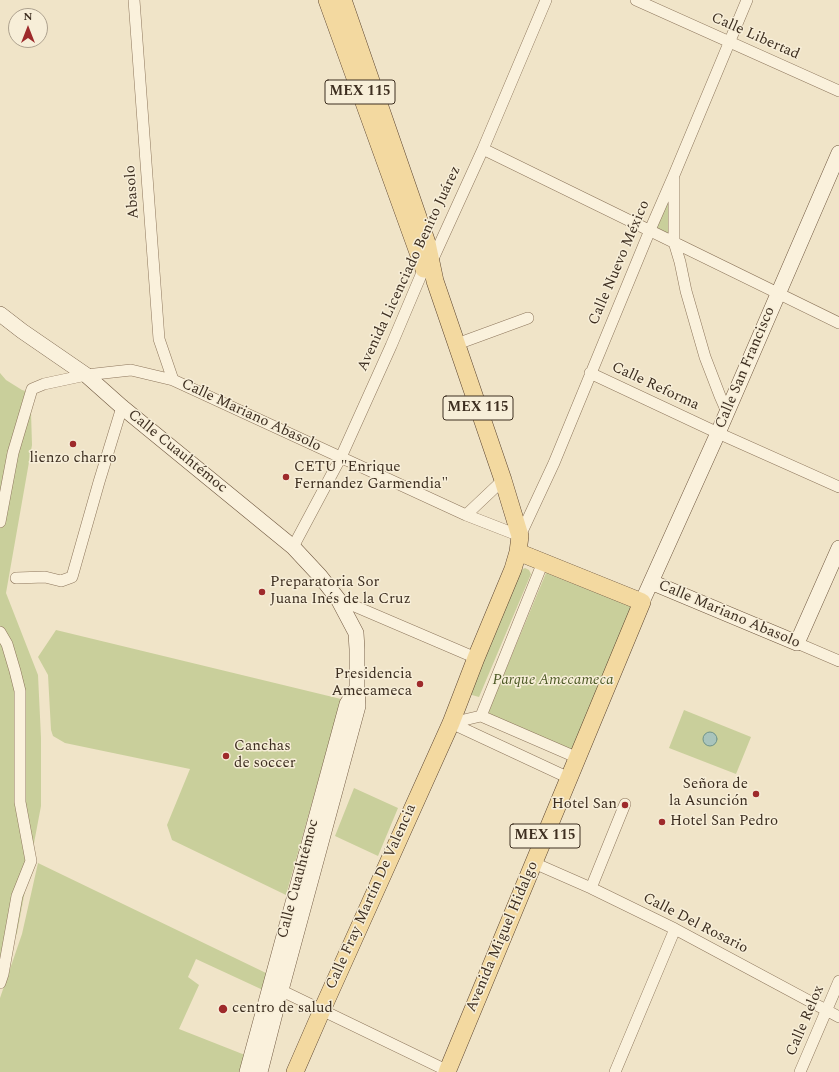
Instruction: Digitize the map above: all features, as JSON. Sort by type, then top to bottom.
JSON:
[{"type":"main road","name":"MEX 115","points":[[327,0],[341,9],[428,265],[436,281],[503,480],[519,544]]},
{"type":"main road","name":"Calle San Francisco","points":[[651,582],[718,433],[839,153]]},
{"type":"main road","name":"Calle Cuauhtémoc","points":[[0,314],[86,375],[293,547],[320,576],[338,599],[356,633],[358,706],[328,796],[258,1055],[247,1072]]},
{"type":"main road","name":"Calle Mariano Abasolo","points":[[519,544],[543,562],[642,602],[651,582],[797,643]]},
{"type":"main road","name":"Calle Fray Martín De Valencia","points":[[295,1072],[451,723],[513,569],[519,544]]},
{"type":"main road","points":[[797,643],[834,572],[839,548]]},
{"type":"main road","name":"Avenida Miguel Hidalgo","points":[[448,1072],[642,602]]},
{"type":"main road","name":"Calle Cuauhtémoc","points":[[258,1055],[260,1072]]},
{"type":"street","name":"Abasolo","points":[[134,0],[159,339],[173,380]]},
{"type":"street","name":"Avenida Licenciado Benito Juárez","points":[[293,547],[341,456],[482,149],[546,0]]},
{"type":"street","name":"Calle Libertad","points":[[636,0],[839,91]]},
{"type":"street","name":"Calle Nuevo México","points":[[519,544],[747,0]]},
{"type":"street","points":[[482,149],[839,323]]},
{"type":"street","points":[[674,175],[674,242],[686,291],[706,357],[727,412]]},
{"type":"street","points":[[457,344],[528,318]]},
{"type":"street","name":"Calle Mariano Abasolo","points":[[86,375],[131,370],[173,380],[341,456],[466,515],[519,544]]},
{"type":"street","name":"Calle Reforma","points":[[590,373],[718,433],[839,487]]},
{"type":"street","points":[[0,522],[13,453],[32,389],[44,384],[86,375]]},
{"type":"street","points":[[16,578],[44,578],[62,581],[72,577],[122,406]]},
{"type":"street","points":[[466,515],[503,480]]},
{"type":"street","points":[[481,716],[543,562]]},
{"type":"street","points":[[338,599],[476,658]]},
{"type":"street","points":[[0,632],[6,644],[20,691],[20,802],[31,861],[17,896],[3,974],[0,983]]},
{"type":"street","name":"Calle Mariano Abasolo","points":[[797,643],[839,661]]},
{"type":"street","points":[[451,723],[481,716],[578,758]]},
{"type":"street","points":[[451,723],[569,778]]},
{"type":"street","points":[[591,888],[625,804]]},
{"type":"street","name":"Calle Del Rosario","points":[[534,863],[591,888],[676,929],[839,1017]]},
{"type":"street","points":[[615,1072],[676,929]]},
{"type":"street","name":"Calle Relox","points":[[800,1072],[839,981]]},
{"type":"street","points":[[275,988],[448,1072]]},
{"type":"green space","points":[[672,181],[672,237],[654,226]]},
{"type":"green space","points":[[0,373],[6,380],[22,390],[32,393],[32,445],[6,593],[38,675],[41,738],[41,806],[17,933],[0,981]]},
{"type":"green space","points":[[525,568],[529,570],[531,574],[479,697],[472,695],[470,692],[521,570]]},
{"type":"green space","name":"Parque Amecameca","points":[[546,573],[634,608],[575,753],[487,715]]},
{"type":"green space","name":"Canchas de soccer","points":[[56,630],[341,699],[286,895],[172,840],[167,825],[190,769],[65,743],[53,736],[51,730],[48,675],[38,657]]},
{"type":"green space","points":[[684,710],[751,737],[736,774],[669,748]]},
{"type":"green space","points":[[354,788],[398,808],[378,856],[335,836]]},
{"type":"green space","points":[[38,863],[266,973],[263,990],[196,959],[188,977],[199,985],[179,1029],[245,1055],[240,1072],[0,1072],[0,998],[22,934]]},
{"type":"water","points":[[710,732],[715,734],[717,739],[715,744],[710,746],[705,744],[703,739],[705,734]]},
{"type":"place","name":"lienzo charro","points":[[73,444]]},
{"type":"place","name":"CETU \"Enrique Fernandez Garmendia\"","points":[[286,477]]},
{"type":"place","name":"Preparatoria Sor Juana Inés de la Cruz","points":[[262,592]]},
{"type":"place","name":"Presidencia Amecameca","points":[[420,684]]},
{"type":"place","name":"Canchas de soccer","points":[[226,756]]},
{"type":"place","name":"Señora de la Asunción","points":[[756,794]]},
{"type":"place","name":"Hotel San","points":[[625,805]]},
{"type":"place","name":"Hotel San Pedro","points":[[662,822]]},
{"type":"place","name":"centro de salud","points":[[223,1009]]}]
